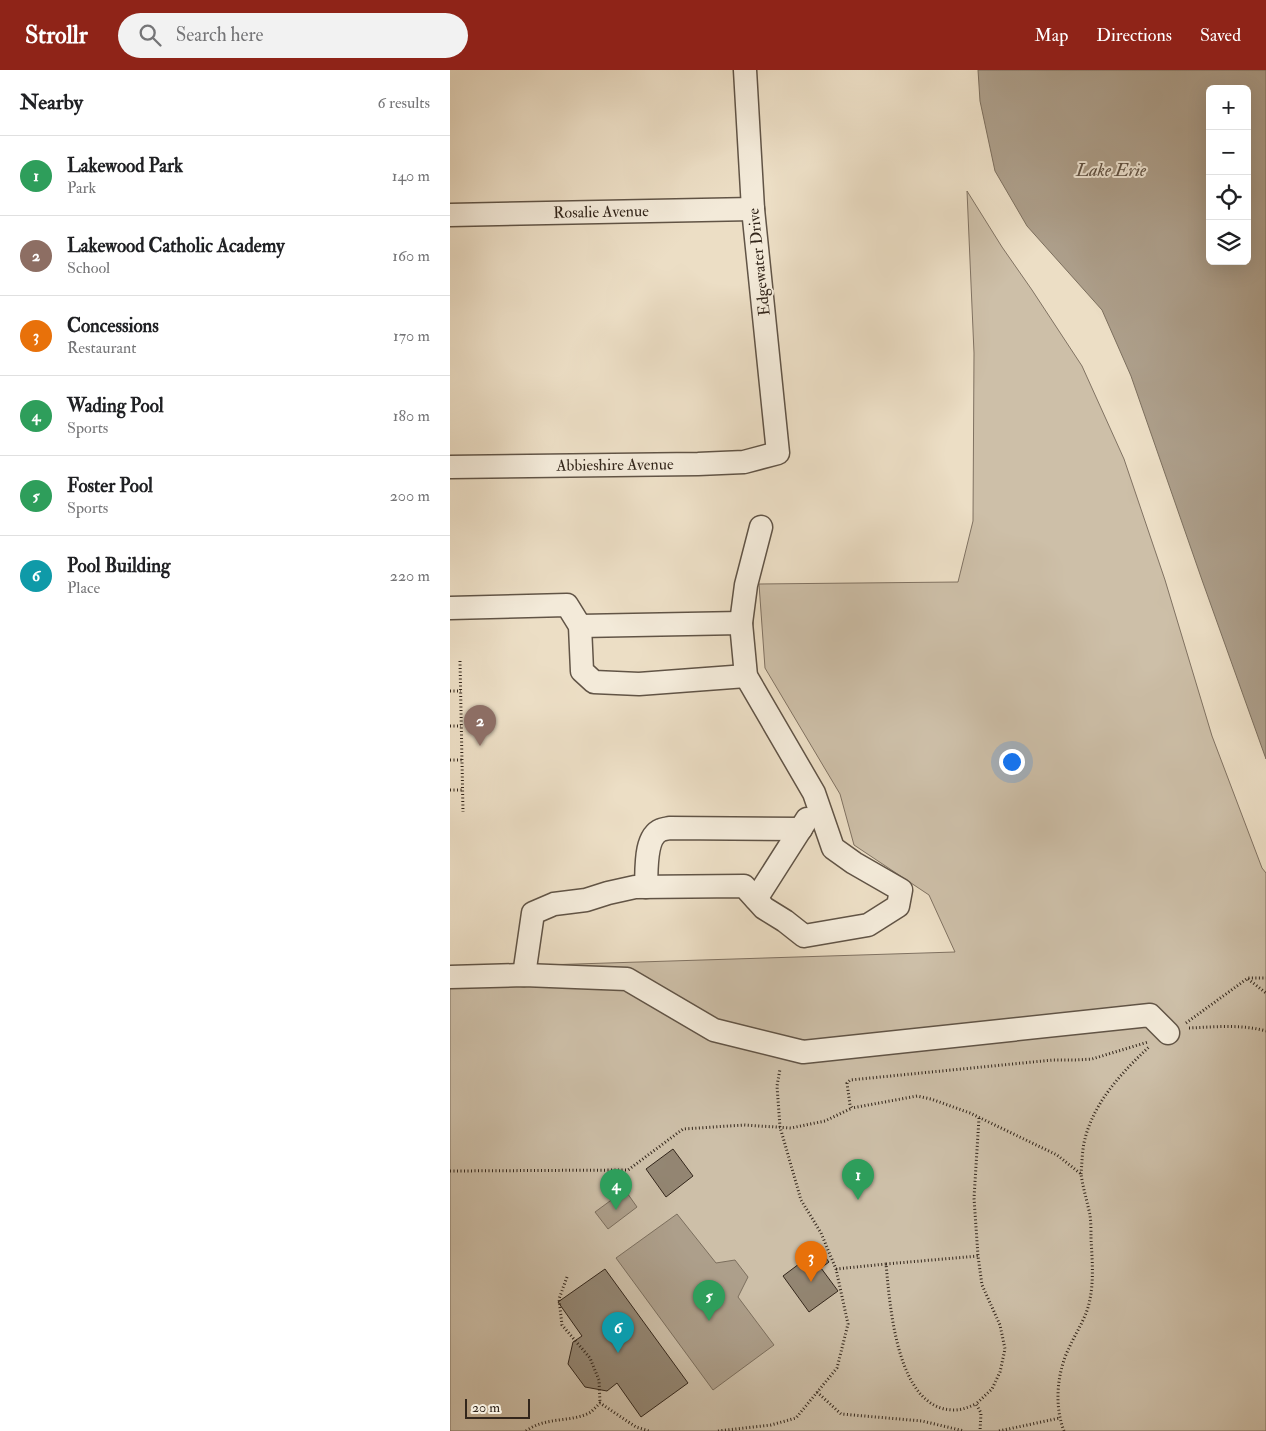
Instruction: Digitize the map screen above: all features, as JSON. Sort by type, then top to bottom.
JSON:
[{"type":"street","name":"Edgewater Drive","points":[[745,70],[753,209],[778,453]]},
{"type":"street","name":"Rosalie Avenue","points":[[450,215],[753,209]]},
{"type":"street","name":"Abbieshire Avenue","points":[[450,467],[698,464],[744,462],[778,453]]},
{"type":"street","points":[[524,975],[533,913],[554,904],[586,900],[635,887],[744,886],[764,908],[804,936],[868,925],[898,906],[901,890],[854,863],[833,848],[814,792],[746,676],[741,623],[746,586],[761,527]]},
{"type":"street","points":[[450,608],[567,605],[580,626],[582,671],[594,682],[639,684],[746,676]]},
{"type":"street","points":[[580,626],[741,623]]},
{"type":"street","points":[[756,899],[817,803]]},
{"type":"street","points":[[646,887],[650,839],[659,830],[669,828],[801,829]]},
{"type":"street","points":[[450,977],[524,975],[627,979],[714,1030],[803,1052],[1150,1015],[1166,1036]]},
{"type":"path","points":[[460,661],[463,812]]},
{"type":"path","points":[[450,691],[461,691]]},
{"type":"path","points":[[450,726],[461,726]]},
{"type":"path","points":[[450,760],[462,760]]},
{"type":"path","points":[[450,790],[463,790]]},
{"type":"path","points":[[1248,978],[1266,993]]},
{"type":"path","points":[[1064,1431],[1060,1418],[1059,1386],[1061,1370],[1068,1349],[1080,1328],[1090,1301],[1093,1276],[1090,1216],[1081,1174],[1084,1142],[1094,1115],[1111,1088],[1129,1065],[1166,1036],[1248,978],[1266,978]]},
{"type":"path","points":[[718,1431],[771,1425],[796,1418],[838,1368],[848,1324],[836,1269],[821,1232],[801,1200],[780,1127],[777,1086],[783,1047]]},
{"type":"path","points":[[852,1108],[850,1106],[847,1083],[850,1080],[1053,1060],[1076,1060]]},
{"type":"path","points":[[450,1171],[628,1170],[683,1129],[744,1125],[791,1128],[824,1121],[852,1108],[917,1096],[946,1104],[1058,1155],[1081,1174]]},
{"type":"path","points":[[886,1264],[892,1320],[899,1350],[917,1390],[929,1402],[941,1408],[965,1409],[976,1404],[992,1389],[1000,1372],[1005,1349],[1000,1324],[982,1285],[978,1256],[974,1198],[979,1118]]},
{"type":"path","points":[[836,1269],[978,1256]]},
{"type":"path","points":[[567,1277],[559,1299],[562,1325],[590,1358],[599,1380],[600,1404]]},
{"type":"path","points":[[818,1392],[841,1414],[922,1421],[964,1431]]},
{"type":"path","points":[[526,1431],[535,1425],[582,1416],[600,1404]]},
{"type":"path","points":[[600,1404],[636,1426],[649,1431]]},
{"type":"path","points":[[976,1404],[981,1413],[980,1431]]},
{"type":"path","points":[[999,1431],[1060,1418]]},
{"type":"shaded area","points":[[967,191],[1002,247],[1082,366],[1124,459],[1165,580],[1212,736],[1262,868],[1266,873],[1266,1431],[450,1431],[450,968],[955,952],[929,895],[854,845],[840,794],[765,668],[759,584],[958,582],[973,521],[974,353]]},
{"type":"water","name":"Lake Erie","points":[[978,70],[1266,70],[1266,759],[1131,376],[1102,310],[1027,226],[995,171],[980,101]]},
{"type":"water","points":[[625,1190],[637,1207],[608,1229],[595,1212]]},
{"type":"water","points":[[677,1214],[716,1263],[735,1260],[748,1277],[738,1297],[774,1345],[713,1390],[616,1258]]},
{"type":"building","points":[[673,1149],[693,1176],[666,1197],[646,1169]]},
{"type":"building","points":[[819,1249],[829,1262],[821,1268],[838,1291],[809,1312],[783,1276]]},
{"type":"building","points":[[605,1269],[688,1383],[641,1417],[617,1383],[607,1391],[585,1387],[568,1364],[573,1342],[582,1336],[558,1302]]},
{"type":"place","name":"Lakewood Catholic Academy","points":[[480,746]]},
{"type":"place","name":"Lakewood Park","points":[[858,1200]]},
{"type":"place","name":"Wading Pool","points":[[616,1210]]},
{"type":"place","name":"Concessions","points":[[811,1282]]},
{"type":"place","name":"Foster Pool","points":[[709,1321]]},
{"type":"place","name":"Pool Building","points":[[618,1353]]}]
